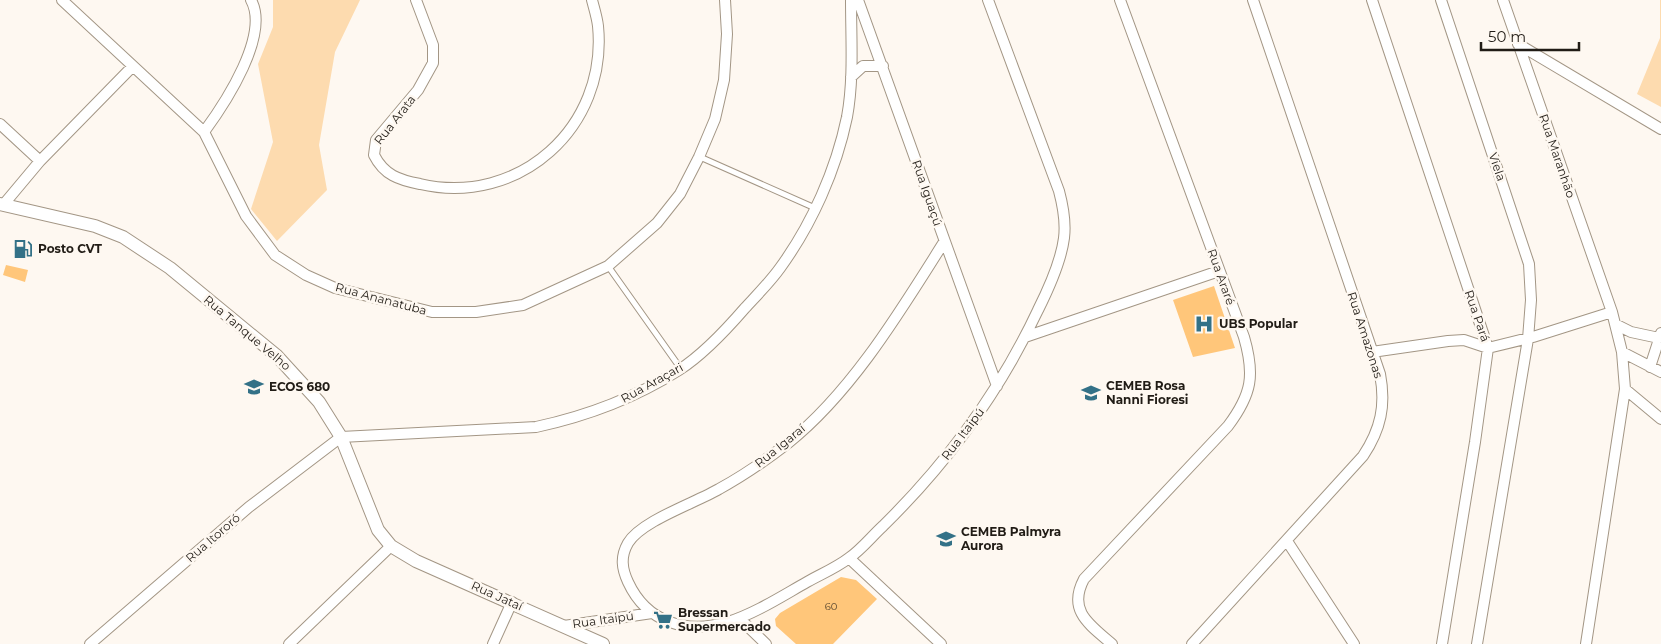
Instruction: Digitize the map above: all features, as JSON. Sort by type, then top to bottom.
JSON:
[{"type":"street","name":"Rua Ananatuba","points":[[62,0],[204,132],[246,216],[267,248],[287,264],[335,288],[432,312],[476,312],[523,305],[608,266],[657,223],[680,194],[699,157],[714,119],[724,80],[727,34],[725,0]]},
{"type":"street","points":[[204,132],[220,111],[254,43],[258,23],[256,9],[251,0]]},
{"type":"street","name":"Rua Arata","points":[[416,0],[433,45],[433,63],[418,90],[376,140],[374,155],[384,170],[402,180],[431,187],[464,188],[495,182],[516,174],[542,160],[567,136],[581,111],[594,79],[598,48],[598,25],[592,0]]},
{"type":"street","name":"Rua Araçari","points":[[341,437],[536,427],[562,422],[646,390],[681,369],[705,350],[780,269],[816,208],[847,116],[851,77],[851,0]]},
{"type":"street","name":"Rua Iguaçú","points":[[858,0],[997,386]]},
{"type":"street","name":"Rua Itaipú","points":[[564,626],[652,613],[681,625],[699,627],[739,618],[849,558],[905,504],[934,471],[980,412],[1025,337],[1047,292],[1064,238],[1065,215],[1060,191],[988,0]]},
{"type":"street","name":"Rua Araré","points":[[1112,644],[1086,620],[1080,610],[1078,599],[1084,579],[1228,426],[1240,409],[1248,390],[1251,374],[1250,357],[1120,0]]},
{"type":"street","name":"Rua Amazonas","points":[[1192,644],[1363,456],[1375,438],[1382,415],[1384,392],[1372,352],[1253,0]]},
{"type":"street","name":"Rua Pará","points":[[1372,0],[1488,348],[1475,442],[1442,644]]},
{"type":"street","name":"Viela","points":[[1441,0],[1529,264],[1531,300],[1528,338],[1477,644]]},
{"type":"street","name":"Rua Maranhão","points":[[1503,0],[1612,312],[1622,352],[1625,389]]},
{"type":"street","points":[[1518,44],[1661,129]]},
{"type":"street","points":[[2,204],[40,161],[133,66]]},
{"type":"street","points":[[851,77],[862,66],[883,66]]},
{"type":"street","points":[[0,124],[40,161]]},
{"type":"street","name":"Rua Tanque Velho","points":[[2,204],[95,226],[123,237],[142,248],[277,356],[319,402],[341,437],[378,530],[391,546]]},
{"type":"street","name":"Rua Igaraí","points":[[652,613],[638,601],[624,574],[622,563],[630,540],[638,531],[721,488],[790,441],[824,408],[865,359],[896,317],[944,242]]},
{"type":"street","points":[[1025,337],[1219,271]]},
{"type":"street","points":[[1372,352],[1464,340],[1488,348],[1528,338],[1612,312]]},
{"type":"street","points":[[1615,324],[1630,332],[1660,336],[1650,367]]},
{"type":"street","points":[[1622,352],[1661,372]]},
{"type":"street","points":[[1625,389],[1661,418]]},
{"type":"street","points":[[1586,644],[1625,389]]},
{"type":"street","name":"Rua Itororó","points":[[96,642],[249,507],[341,437]]},
{"type":"street","points":[[1287,541],[1354,644]]},
{"type":"street","points":[[289,644],[391,546]]},
{"type":"street","name":"Rua Jataí","points":[[391,546],[416,561],[603,644]]},
{"type":"street","points":[[849,558],[941,644]]},
{"type":"street","points":[[493,644],[512,602]]},
{"type":"street","points":[[739,618],[766,644]]},
{"type":"lane","points":[[699,157],[816,208]]},
{"type":"lane","points":[[608,266],[681,369]]},
{"type":"shaded area","points":[[273,0],[360,0],[335,52],[319,145],[327,190],[277,241],[251,209],[273,142],[258,64],[273,27]]},
{"type":"shaded area","points":[[1660,0],[1661,107],[1637,94],[1660,38]]},
{"type":"building","points":[[6,265],[28,270],[25,282],[3,275]]},
{"type":"building","name":"UBS Popular","points":[[1214,286],[1235,348],[1193,357],[1173,300]]},
{"type":"building","points":[[841,577],[856,580],[877,599],[833,644],[796,644],[776,626],[775,619],[780,613]]},
{"type":"place","name":"Posto CVT","points":[[23,249]]},
{"type":"place","name":"UBS Popular","points":[[1204,324]]},
{"type":"place","name":"ECOS 680","points":[[254,387]]},
{"type":"place","name":"CEMEB Rosa Nanni Fioresi","points":[[1091,393]]},
{"type":"place","name":"CEMEB Palmyra Aurora","points":[[946,539]]},
{"type":"place","name":"Bressan Supermercado","points":[[663,620]]}]
